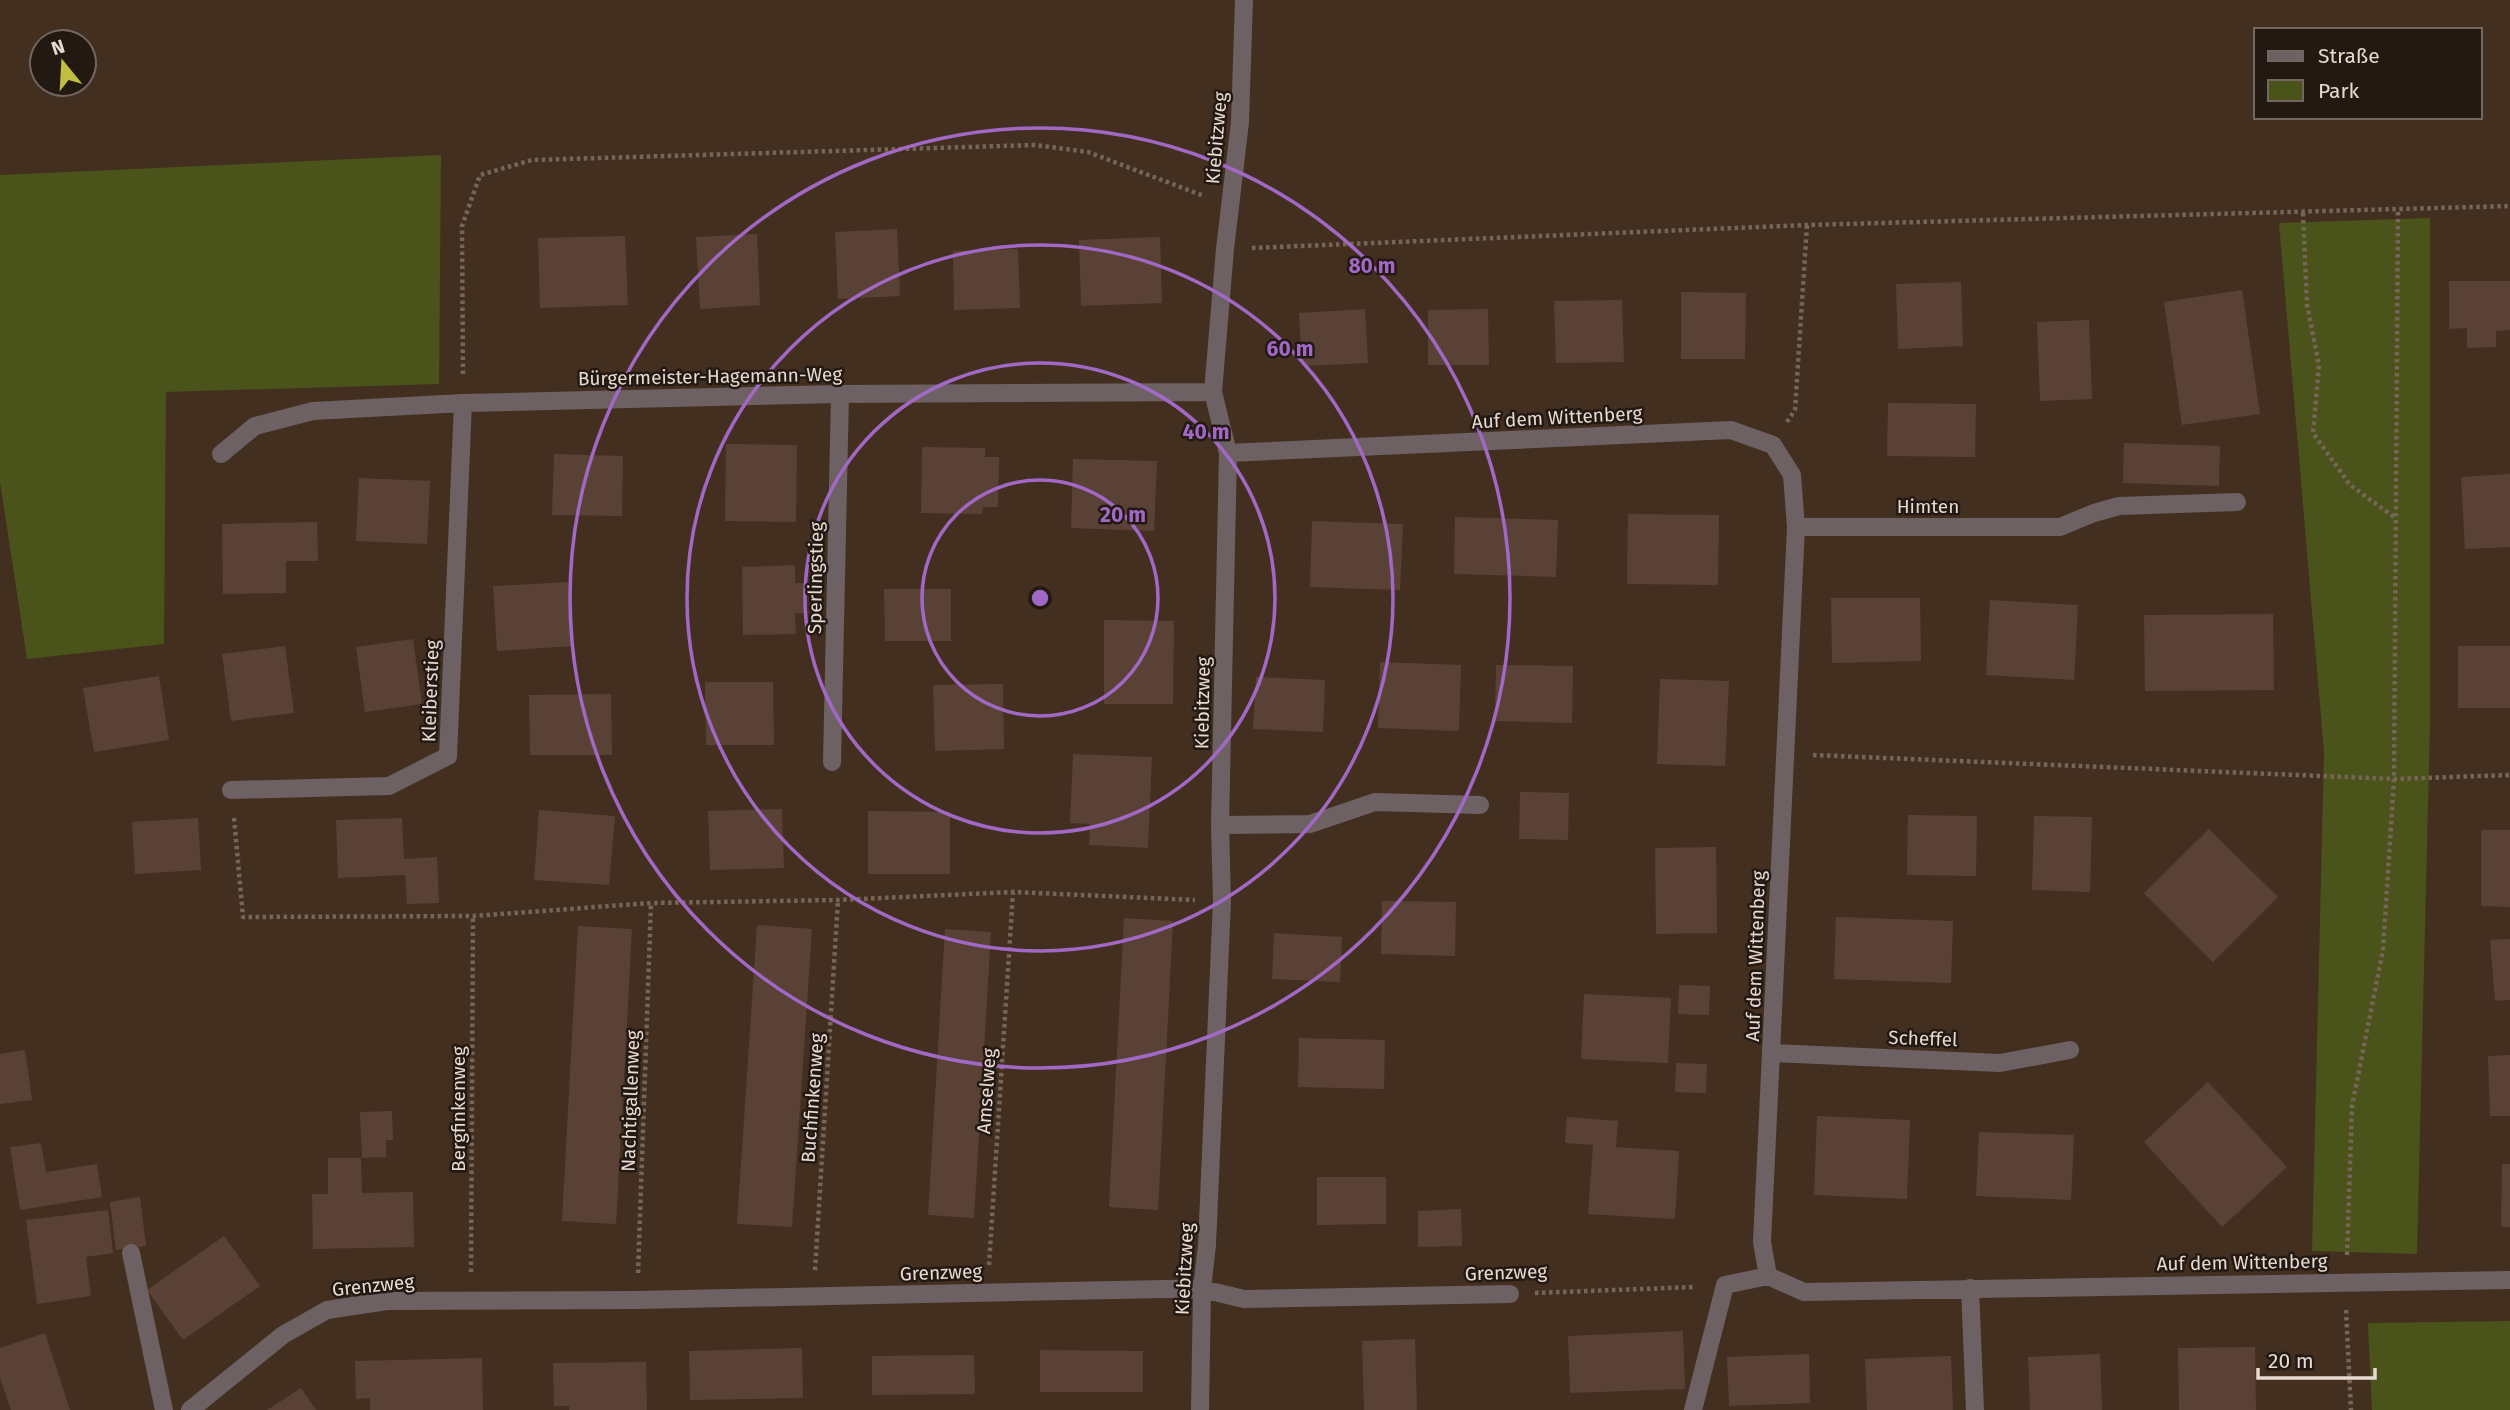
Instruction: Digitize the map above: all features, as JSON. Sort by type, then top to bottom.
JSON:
[{"type":"street","name":"Kiebitzweg","points":[[1200,1410],[1202,1289],[1207,1245],[1222,901],[1220,825],[1228,453],[1213,392],[1225,248],[1240,122],[1244,0]]},
{"type":"street","name":"Bürgermeister-Hagemann-Weg","points":[[221,454],[255,426],[313,411],[463,403],[840,394],[1213,392]]},
{"type":"street","name":"Sperlingstieg","points":[[832,762],[840,394]]},
{"type":"street","name":"Kleiberstieg","points":[[231,790],[389,786],[448,756],[463,403]]},
{"type":"street","name":"Auf dem Wittenberg","points":[[1228,453],[1731,430],[1773,445],[1791,475],[1796,527],[1762,1242],[1768,1276],[1804,1293],[2510,1280]]},
{"type":"street","name":"Himten","points":[[1796,527],[2060,527],[2119,506],[2237,502]]},
{"type":"street","points":[[1220,825],[1310,824],[1375,802],[1480,805]]},
{"type":"street","name":"Scheffel","points":[[1772,1053],[2000,1063],[2070,1050]]},
{"type":"street","points":[[131,1253],[164,1410]]},
{"type":"street","points":[[1693,1410],[1725,1285],[1768,1276]]},
{"type":"street","points":[[1970,1288],[1975,1410]]},
{"type":"street","name":"Grenzweg","points":[[190,1410],[283,1335],[327,1310],[387,1301],[638,1300],[1202,1289],[1244,1298],[1510,1294]]},
{"type":"path","points":[[463,403],[462,226],[480,175],[532,160],[1035,145],[1088,152],[1231,206]]},
{"type":"path","points":[[1225,248],[1807,225],[2510,206]]},
{"type":"path","points":[[2351,1410],[2346,1282],[2352,1106],[2383,950],[2394,779],[2398,210]]},
{"type":"path","points":[[2303,213],[2307,305],[2319,365],[2313,433],[2350,485],[2394,517]]},
{"type":"path","points":[[1773,445],[1795,410],[1807,225]]},
{"type":"path","points":[[1784,754],[2394,779],[2510,775]]},
{"type":"path","points":[[231,790],[243,917],[473,916],[651,903],[838,900],[1013,892],[1222,901]]},
{"type":"path","name":"Amselweg","points":[[987,1292],[1013,892]]},
{"type":"path","name":"Buchfinkenweg","points":[[814,1297],[838,900]]},
{"type":"path","name":"Nachtigallenweg","points":[[638,1300],[651,903]]},
{"type":"path","name":"Bergfinkenweg","points":[[471,1301],[473,916]]},
{"type":"path","name":"Grenzweg","points":[[1510,1294],[1725,1285]]},
{"type":"green space","points":[[441,155],[439,384],[166,392],[164,644],[27,659],[0,482],[0,175]]},
{"type":"green space","points":[[2430,218],[2430,724],[2417,1254],[2312,1251],[2324,752],[2279,223]]},
{"type":"green space","points":[[2510,1321],[2510,1410],[2372,1410],[2368,1323]]},
{"type":"building","points":[[897,229],[900,296],[838,299],[835,232]]},
{"type":"building","points":[[757,234],[760,305],[700,309],[696,237]]},
{"type":"building","points":[[625,236],[628,305],[540,308],[538,238]]},
{"type":"building","points":[[1160,237],[1162,303],[1081,306],[1079,240]]},
{"type":"building","points":[[1018,249],[1020,308],[954,310],[953,251]]},
{"type":"building","points":[[2449,281],[2510,281],[2510,330],[2496,331],[2496,347],[2467,348],[2467,328],[2449,329]]},
{"type":"building","points":[[1961,282],[1963,346],[1898,349],[1896,284]]},
{"type":"building","points":[[2242,290],[2260,414],[2182,425],[2164,302]]},
{"type":"building","points":[[1681,292],[1746,293],[1745,359],[1681,359]]},
{"type":"building","points":[[1622,300],[1624,362],[1556,363],[1554,301]]},
{"type":"building","points":[[1365,309],[1368,363],[1302,366],[1299,313]]},
{"type":"building","points":[[1488,309],[1489,365],[1428,365],[1428,310]]},
{"type":"building","points":[[2089,320],[2092,399],[2040,401],[2037,322]]},
{"type":"building","points":[[1888,403],[1976,404],[1975,457],[1887,456]]},
{"type":"building","points":[[2124,443],[2220,446],[2219,486],[2123,483]]},
{"type":"building","points":[[726,444],[797,445],[796,522],[725,521]]},
{"type":"building","points":[[922,447],[985,448],[985,457],[999,457],[998,507],[983,507],[982,514],[921,513]]},
{"type":"building","points":[[554,454],[623,456],[622,516],[552,515]]},
{"type":"building","points":[[1073,459],[1157,461],[1154,531],[1071,528]]},
{"type":"building","points":[[2510,474],[2510,547],[2465,549],[2461,477]]},
{"type":"building","points":[[359,478],[430,481],[427,544],[356,541]]},
{"type":"building","points":[[1628,514],[1719,515],[1718,585],[1627,584]]},
{"type":"building","points":[[1455,517],[1558,520],[1556,577],[1454,574]]},
{"type":"building","points":[[1312,521],[1403,524],[1400,590],[1310,587]]},
{"type":"building","points":[[317,522],[318,561],[286,561],[286,593],[223,594],[222,524]]},
{"type":"building","points":[[795,565],[795,583],[804,583],[805,613],[795,613],[796,634],[743,635],[742,567]]},
{"type":"building","points":[[571,582],[574,646],[497,651],[493,586]]},
{"type":"building","points":[[884,589],[951,589],[951,641],[885,641]]},
{"type":"building","points":[[1831,598],[1920,598],[1921,661],[1832,663]]},
{"type":"building","points":[[1990,600],[2078,605],[2074,680],[1986,675]]},
{"type":"building","points":[[2273,614],[2274,690],[2145,691],[2144,615]]},
{"type":"building","points":[[1104,620],[1174,621],[1173,704],[1104,704]]},
{"type":"building","points":[[413,639],[422,704],[365,712],[356,647]]},
{"type":"building","points":[[285,646],[294,713],[231,721],[222,654]]},
{"type":"building","points":[[2458,646],[2510,646],[2510,708],[2458,708]]},
{"type":"building","points":[[1380,662],[1461,665],[1459,731],[1378,728]]},
{"type":"building","points":[[1496,665],[1573,666],[1572,723],[1495,721]]},
{"type":"building","points":[[159,676],[169,740],[94,752],[83,688]]},
{"type":"building","points":[[1256,677],[1325,680],[1323,732],[1253,729]]},
{"type":"building","points":[[1660,679],[1729,681],[1725,766],[1657,764]]},
{"type":"building","points":[[705,682],[773,682],[774,745],[706,745]]},
{"type":"building","points":[[1003,684],[1004,749],[935,751],[933,685]]},
{"type":"building","points":[[611,694],[612,755],[530,755],[529,695]]},
{"type":"building","points":[[1073,754],[1152,757],[1148,848],[1089,845],[1090,824],[1070,823]]},
{"type":"building","points":[[1520,792],[1569,793],[1568,840],[1519,839]]},
{"type":"building","points":[[782,809],[784,868],[710,870],[708,811]]},
{"type":"building","points":[[539,810],[615,816],[609,885],[534,880]]},
{"type":"building","points":[[868,811],[950,812],[950,874],[868,874]]},
{"type":"building","points":[[1908,815],[1977,816],[1976,876],[1907,875]]},
{"type":"building","points":[[2034,816],[2092,817],[2090,892],[2032,890]]},
{"type":"building","points":[[198,818],[201,870],[135,874],[132,822]]},
{"type":"building","points":[[402,818],[404,859],[437,857],[439,903],[407,904],[405,875],[338,878],[336,820]]},
{"type":"building","points":[[2209,829],[2278,897],[2213,962],[2144,893]]},
{"type":"building","points":[[2481,830],[2510,830],[2510,907],[2481,906]]},
{"type":"building","points":[[1716,847],[1717,933],[1656,934],[1655,848]]},
{"type":"building","points":[[1382,901],[1456,902],[1455,956],[1381,954]]},
{"type":"building","points":[[1836,917],[1953,921],[1951,983],[1834,979]]},
{"type":"building","points":[[1124,918],[1173,921],[1158,1210],[1109,1207]]},
{"type":"building","points":[[757,925],[812,929],[792,1227],[737,1224]]},
{"type":"building","points":[[578,926],[632,929],[616,1224],[562,1221]]},
{"type":"building","points":[[945,929],[991,932],[974,1218],[928,1215]]},
{"type":"building","points":[[1274,933],[1342,937],[1340,982],[1272,979]]},
{"type":"building","points":[[2510,939],[2510,1000],[2495,1001],[2490,940]]},
{"type":"building","points":[[1679,985],[1710,986],[1709,1015],[1678,1014]]},
{"type":"building","points":[[1584,994],[1671,998],[1668,1063],[1581,1059]]},
{"type":"building","points":[[1299,1038],[1385,1040],[1384,1089],[1298,1087]]},
{"type":"building","points":[[25,1050],[32,1100],[0,1104],[0,1054]]},
{"type":"building","points":[[2510,1055],[2510,1116],[2490,1116],[2488,1056]]},
{"type":"building","points":[[1676,1063],[1707,1064],[1706,1093],[1675,1092]]},
{"type":"building","points":[[2208,1082],[2287,1167],[2222,1227],[2144,1142]]},
{"type":"building","points":[[392,1111],[393,1140],[386,1140],[386,1157],[362,1158],[360,1112]]},
{"type":"building","points":[[1817,1116],[1910,1120],[1907,1199],[1814,1195]]},
{"type":"building","points":[[1567,1117],[1618,1121],[1616,1147],[1679,1151],[1675,1219],[1588,1214],[1593,1145],[1565,1143]]},
{"type":"building","points":[[1979,1132],[2074,1135],[2071,1200],[1976,1196]]},
{"type":"building","points":[[41,1143],[46,1172],[97,1164],[102,1197],[20,1210],[10,1147]]},
{"type":"building","points":[[328,1158],[361,1158],[362,1193],[413,1192],[414,1247],[313,1249],[312,1194],[328,1194]]},
{"type":"building","points":[[2502,1164],[2510,1164],[2510,1227],[2501,1227]]},
{"type":"building","points":[[1317,1177],[1386,1177],[1386,1224],[1317,1225]]},
{"type":"building","points":[[140,1197],[146,1246],[116,1250],[110,1202]]},
{"type":"building","points":[[1461,1209],[1462,1246],[1418,1247],[1418,1211]]},
{"type":"building","points":[[108,1210],[113,1253],[86,1257],[91,1296],[37,1304],[26,1220]]},
{"type":"building","points":[[224,1236],[260,1286],[183,1340],[147,1290]]},
{"type":"building","points":[[1683,1331],[1685,1389],[1570,1393],[1568,1336]]},
{"type":"building","points":[[45,1333],[70,1410],[11,1410],[0,1378],[0,1348]]},
{"type":"building","points":[[1415,1339],[1417,1410],[1364,1410],[1362,1341]]},
{"type":"building","points":[[2255,1347],[2256,1410],[2179,1410],[2178,1348]]},
{"type":"building","points":[[802,1348],[803,1398],[690,1400],[689,1351]]},
{"type":"building","points":[[1040,1350],[1143,1351],[1143,1392],[1040,1392]]},
{"type":"building","points":[[1809,1354],[1810,1403],[1729,1406],[1727,1357]]},
{"type":"building","points":[[2100,1354],[2102,1410],[2030,1410],[2028,1357]]},
{"type":"building","points":[[974,1355],[975,1394],[872,1395],[872,1356]]},
{"type":"building","points":[[1951,1356],[1953,1410],[1867,1410],[1865,1359]]},
{"type":"building","points":[[482,1358],[483,1410],[370,1410],[370,1398],[356,1399],[355,1361]]},
{"type":"building","points":[[646,1362],[647,1410],[569,1410],[569,1406],[554,1406],[553,1363]]},
{"type":"building","points":[[301,1388],[316,1410],[267,1410]]}]
